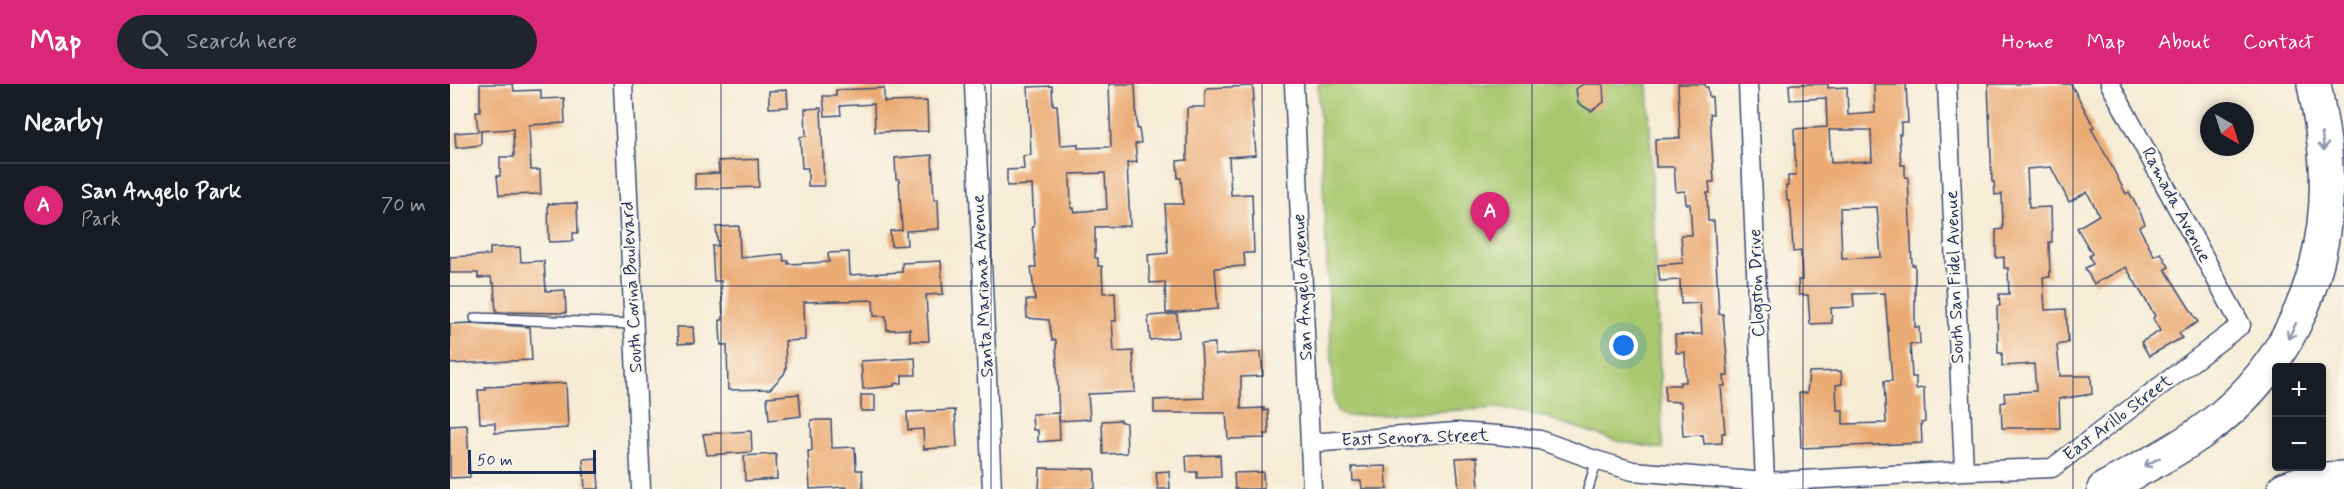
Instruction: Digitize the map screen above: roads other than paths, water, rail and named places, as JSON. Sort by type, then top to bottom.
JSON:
[{"type":"highway","points":[[2104,489],[2185,443],[2222,417],[2264,374],[2295,325],[2316,270],[2326,218],[2326,162],[2314,84]]},
{"type":"highway","points":[[2284,489],[2309,480],[2344,478]]},
{"type":"street","name":"South Covina Boulevard","points":[[623,84],[641,489]]},
{"type":"street","name":"Santa Mariana Avenue","points":[[974,84],[992,489]]},
{"type":"street","name":"San Angelo Avenue","points":[[1294,84],[1312,489]]},
{"type":"street","name":"Clogston Drive","points":[[1748,84],[1765,482]]},
{"type":"street","name":"South San Fidel Avenue","points":[[1947,84],[1964,471]]},
{"type":"street","name":"Ramada Avenue","points":[[2110,84],[2241,325]]},
{"type":"street","name":"East Arillo Street","points":[[1765,482],[2052,468],[2241,325]]},
{"type":"street","name":"East Senora Street","points":[[1310,443],[1456,432],[1497,435],[1540,440],[1633,471],[1765,482]]},
{"type":"lane","points":[[475,318],[634,324]]},
{"type":"lane","points":[[1588,489],[1597,460]]},
{"type":"place","name":"San Angelo Park","points":[[1490,242]]}]
